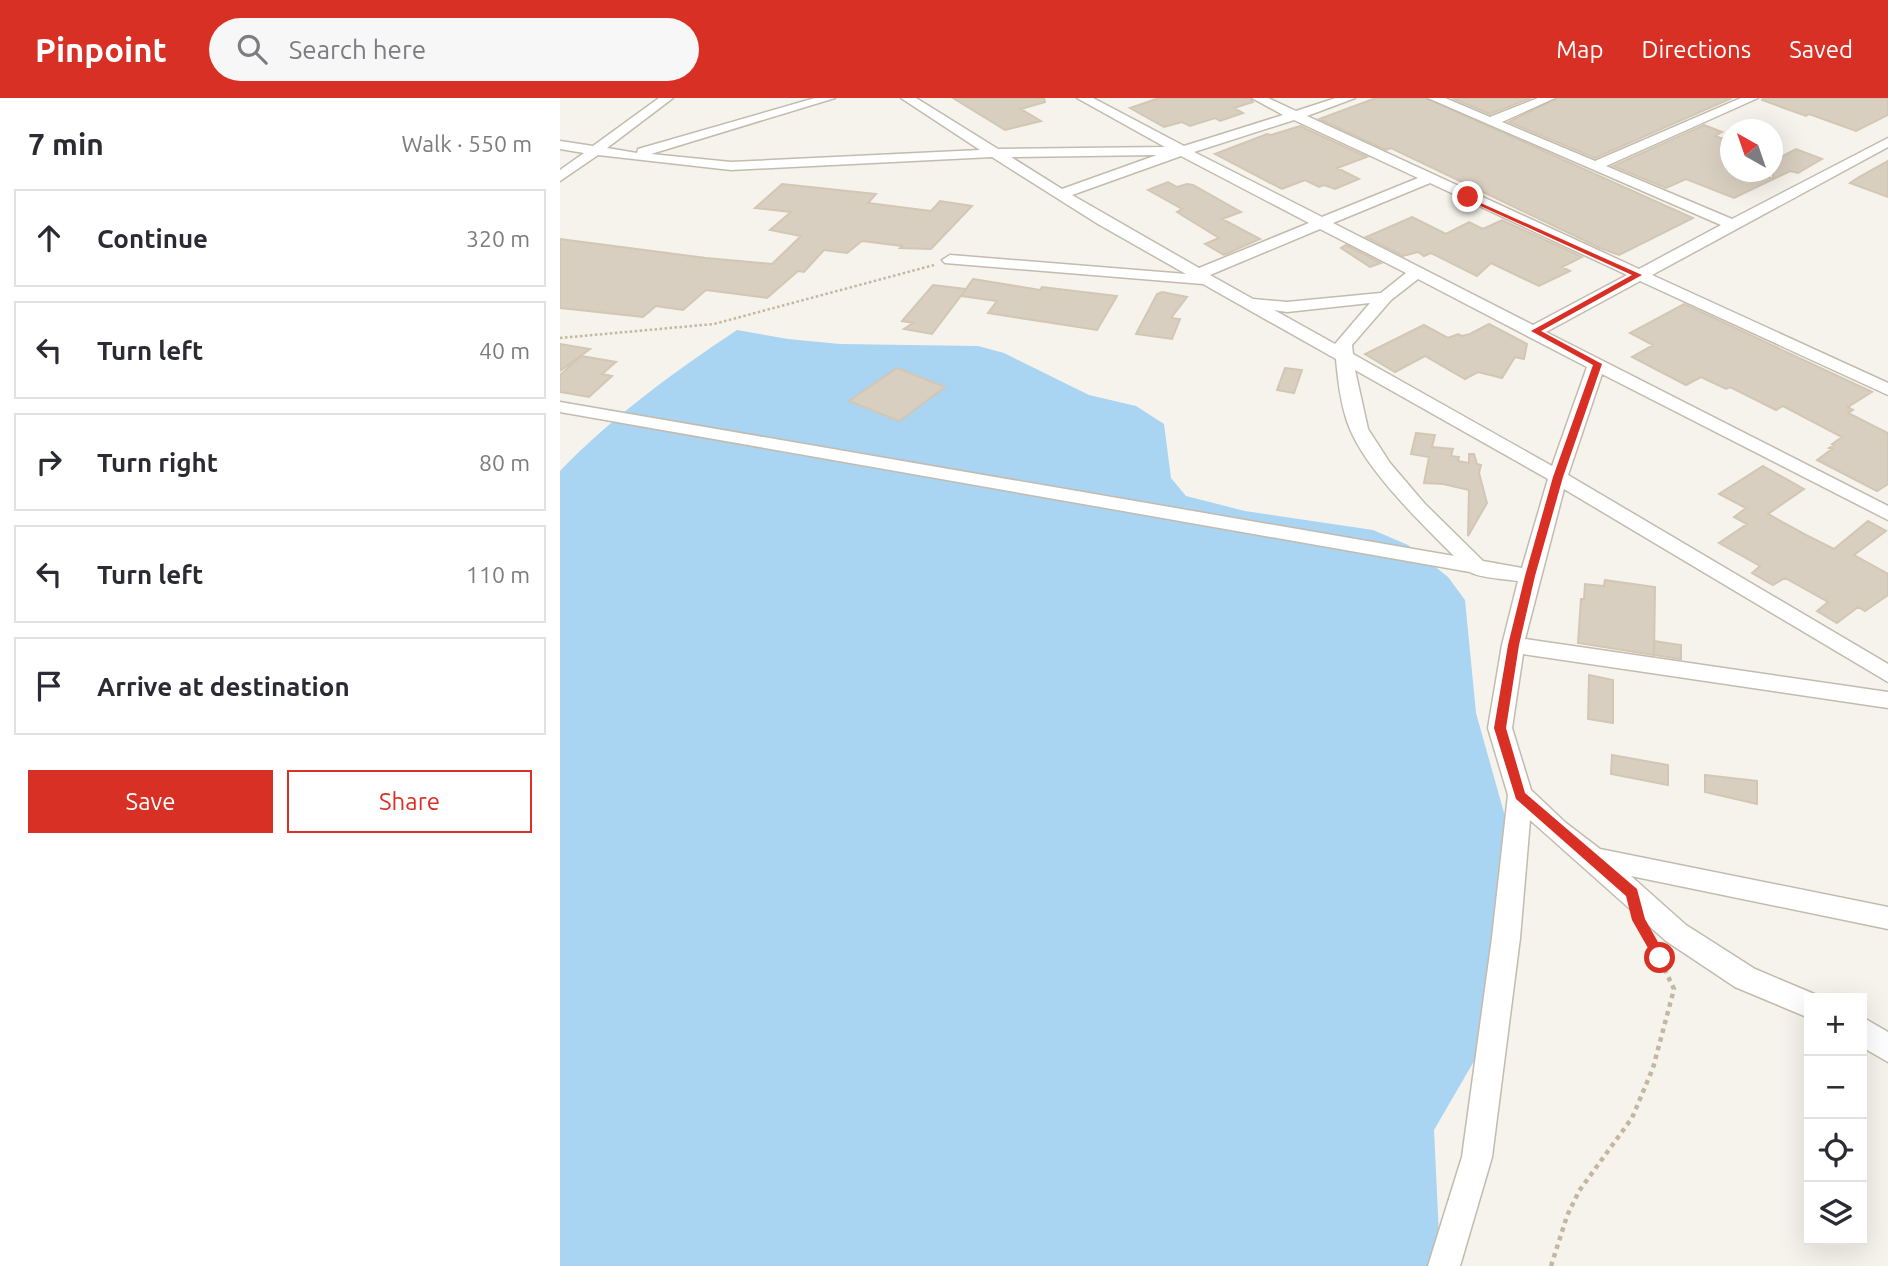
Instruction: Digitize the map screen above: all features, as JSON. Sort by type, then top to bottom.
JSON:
[{"type":"street","points":[[560,177],[667,98]]},
{"type":"street","points":[[629,156],[829,98]]},
{"type":"street","points":[[907,98],[998,153],[1060,195],[1202,278],[1558,477],[1888,674]]},
{"type":"street","points":[[1083,98],[1888,513]]},
{"type":"street","points":[[1258,98],[1427,179],[1888,390]]},
{"type":"street","points":[[1060,195],[1182,151],[1349,98]]},
{"type":"street","points":[[1434,98],[1733,225]]},
{"type":"street","points":[[1490,122],[1549,98]]},
{"type":"street","points":[[1595,166],[1752,98]]},
{"type":"street","points":[[1535,331],[1888,142]]},
{"type":"street","points":[[560,145],[629,156],[731,166],[998,153],[1182,151]]},
{"type":"street","points":[[950,260],[1202,278],[1321,222],[1427,179]]},
{"type":"street","points":[[1418,271],[1385,296],[1343,344],[1347,380],[1359,429],[1383,466],[1418,508],[1480,570]]},
{"type":"street","points":[[1245,302],[1286,307],[1385,296]]},
{"type":"street","points":[[1444,1266],[1477,1157],[1506,938],[1520,795],[1500,728],[1513,645],[1558,477],[1597,364]]},
{"type":"street","points":[[560,407],[1480,570],[1530,576]]},
{"type":"street","points":[[1513,645],[1888,700]]},
{"type":"street","points":[[1520,795],[1676,933],[1745,978],[1804,1003]]},
{"type":"street","points":[[1593,858],[1888,918]]},
{"type":"street","points":[[1867,1034],[1888,1049]]},
{"type":"path","points":[[560,338],[714,324],[950,260]]},
{"type":"path","points":[[1551,1266],[1567,1216],[1579,1191],[1632,1118],[1653,1068],[1674,989],[1651,941]]},
{"type":"water","points":[[737,330],[840,344],[978,346],[1004,353],[1089,395],[1136,406],[1164,424],[1171,478],[1186,496],[1245,511],[1373,530],[1408,545],[1448,577],[1465,600],[1476,713],[1508,827],[1477,1056],[1434,1130],[1440,1256],[1433,1266],[560,1266],[560,471],[601,432],[645,396]]},
{"type":"building","points":[[953,98],[1044,98],[1045,102],[1021,109],[1041,121],[1005,130]]},
{"type":"building","points":[[1159,98],[1250,98],[1253,102],[1234,108],[1243,113],[1220,121],[1215,118],[1190,126],[1182,122],[1164,127],[1130,108]]},
{"type":"building","points":[[1376,98],[1426,98],[1693,218],[1619,255],[1600,248],[1391,148],[1386,150],[1319,119]]},
{"type":"building","points":[[1452,98],[1531,98],[1490,114]]},
{"type":"building","points":[[1557,98],[1732,98],[1595,158],[1509,122]]},
{"type":"building","points":[[1888,98],[1888,115],[1856,131],[1809,114],[1806,116],[1762,100]]},
{"type":"building","points":[[1704,125],[1720,131],[1715,136],[1720,138],[1720,182],[1767,182],[1734,198],[1686,179],[1666,188],[1613,166]]},
{"type":"building","points":[[1300,126],[1367,157],[1337,168],[1359,179],[1335,189],[1324,185],[1319,187],[1305,180],[1282,189],[1215,154],[1267,134]]},
{"type":"building","points":[[1796,149],[1822,159],[1798,173],[1790,171],[1783,174],[1783,156]]},
{"type":"building","points":[[1888,161],[1888,197],[1850,183],[1859,177]]},
{"type":"building","points":[[1168,182],[1177,187],[1193,185],[1241,212],[1222,219],[1260,239],[1224,255],[1205,244],[1219,238],[1177,212],[1182,209],[1148,190]]},
{"type":"building","points":[[782,184],[876,194],[868,203],[931,211],[940,201],[972,206],[931,249],[900,248],[902,246],[862,241],[847,253],[824,250],[804,272],[798,271],[767,298],[706,290],[683,310],[656,306],[643,317],[560,308],[560,239],[772,264],[801,236],[770,230],[791,212],[755,208]]},
{"type":"building","points":[[1412,217],[1446,234],[1469,222],[1483,229],[1502,220],[1582,257],[1562,267],[1570,271],[1539,286],[1491,263],[1477,276],[1431,253],[1424,256],[1418,252],[1403,256],[1366,237]]},
{"type":"building","points":[[1346,245],[1381,263],[1370,267],[1341,248]]},
{"type":"building","points":[[973,279],[1040,290],[1042,287],[1117,296],[1097,330],[988,313],[997,301],[961,296]]},
{"type":"building","points":[[933,285],[966,289],[932,334],[904,329],[913,323],[902,321]]},
{"type":"building","points":[[1162,292],[1187,297],[1171,318],[1180,319],[1172,339],[1136,334],[1157,294]]},
{"type":"building","points":[[1684,304],[1872,392],[1848,407],[1853,410],[1848,413],[1888,433],[1888,484],[1877,491],[1817,460],[1842,437],[1783,406],[1776,410],[1730,387],[1726,389],[1701,377],[1686,385],[1632,357],[1653,345],[1630,333]]},
{"type":"building","points":[[1489,324],[1527,344],[1524,359],[1515,357],[1502,378],[1478,372],[1465,379],[1425,356],[1395,372],[1365,354],[1424,325],[1448,338],[1458,334],[1470,334]]},
{"type":"building","points":[[560,344],[590,349],[560,371]]},
{"type":"building","points":[[581,356],[616,362],[602,374],[612,376],[589,397],[560,392],[560,375]]},
{"type":"building","points":[[897,368],[945,387],[899,421],[849,401]]},
{"type":"building","points":[[1285,368],[1302,370],[1294,393],[1277,390]]},
{"type":"building","points":[[1416,433],[1435,435],[1432,447],[1453,449],[1451,456],[1459,457],[1458,461],[1469,463],[1469,454],[1474,454],[1477,464],[1481,465],[1479,473],[1487,503],[1468,536],[1469,490],[1424,483],[1429,457],[1411,454]]},
{"type":"building","points":[[1763,466],[1804,489],[1768,514],[1806,535],[1834,549],[1868,521],[1886,531],[1854,555],[1888,574],[1888,595],[1865,611],[1858,607],[1837,623],[1817,611],[1828,602],[1785,578],[1773,585],[1752,573],[1760,566],[1719,543],[1747,524],[1734,517],[1746,508],[1719,494]]},
{"type":"building","points":[[1605,580],[1655,587],[1654,655],[1578,643],[1581,599],[1584,599],[1585,584],[1604,586]]},
{"type":"building","points":[[1654,641],[1681,645],[1681,659],[1654,655]]},
{"type":"building","points":[[1589,675],[1613,680],[1613,723],[1588,719]]},
{"type":"building","points":[[1612,755],[1668,765],[1668,785],[1611,774]]},
{"type":"building","points":[[1705,775],[1757,781],[1757,804],[1705,792]]},
{"type":"route","points":[[1468,197],[1638,275],[1535,331],[1597,364],[1558,477],[1530,576],[1513,645],[1500,728],[1520,795],[1632,893],[1639,920],[1660,958]]}]
